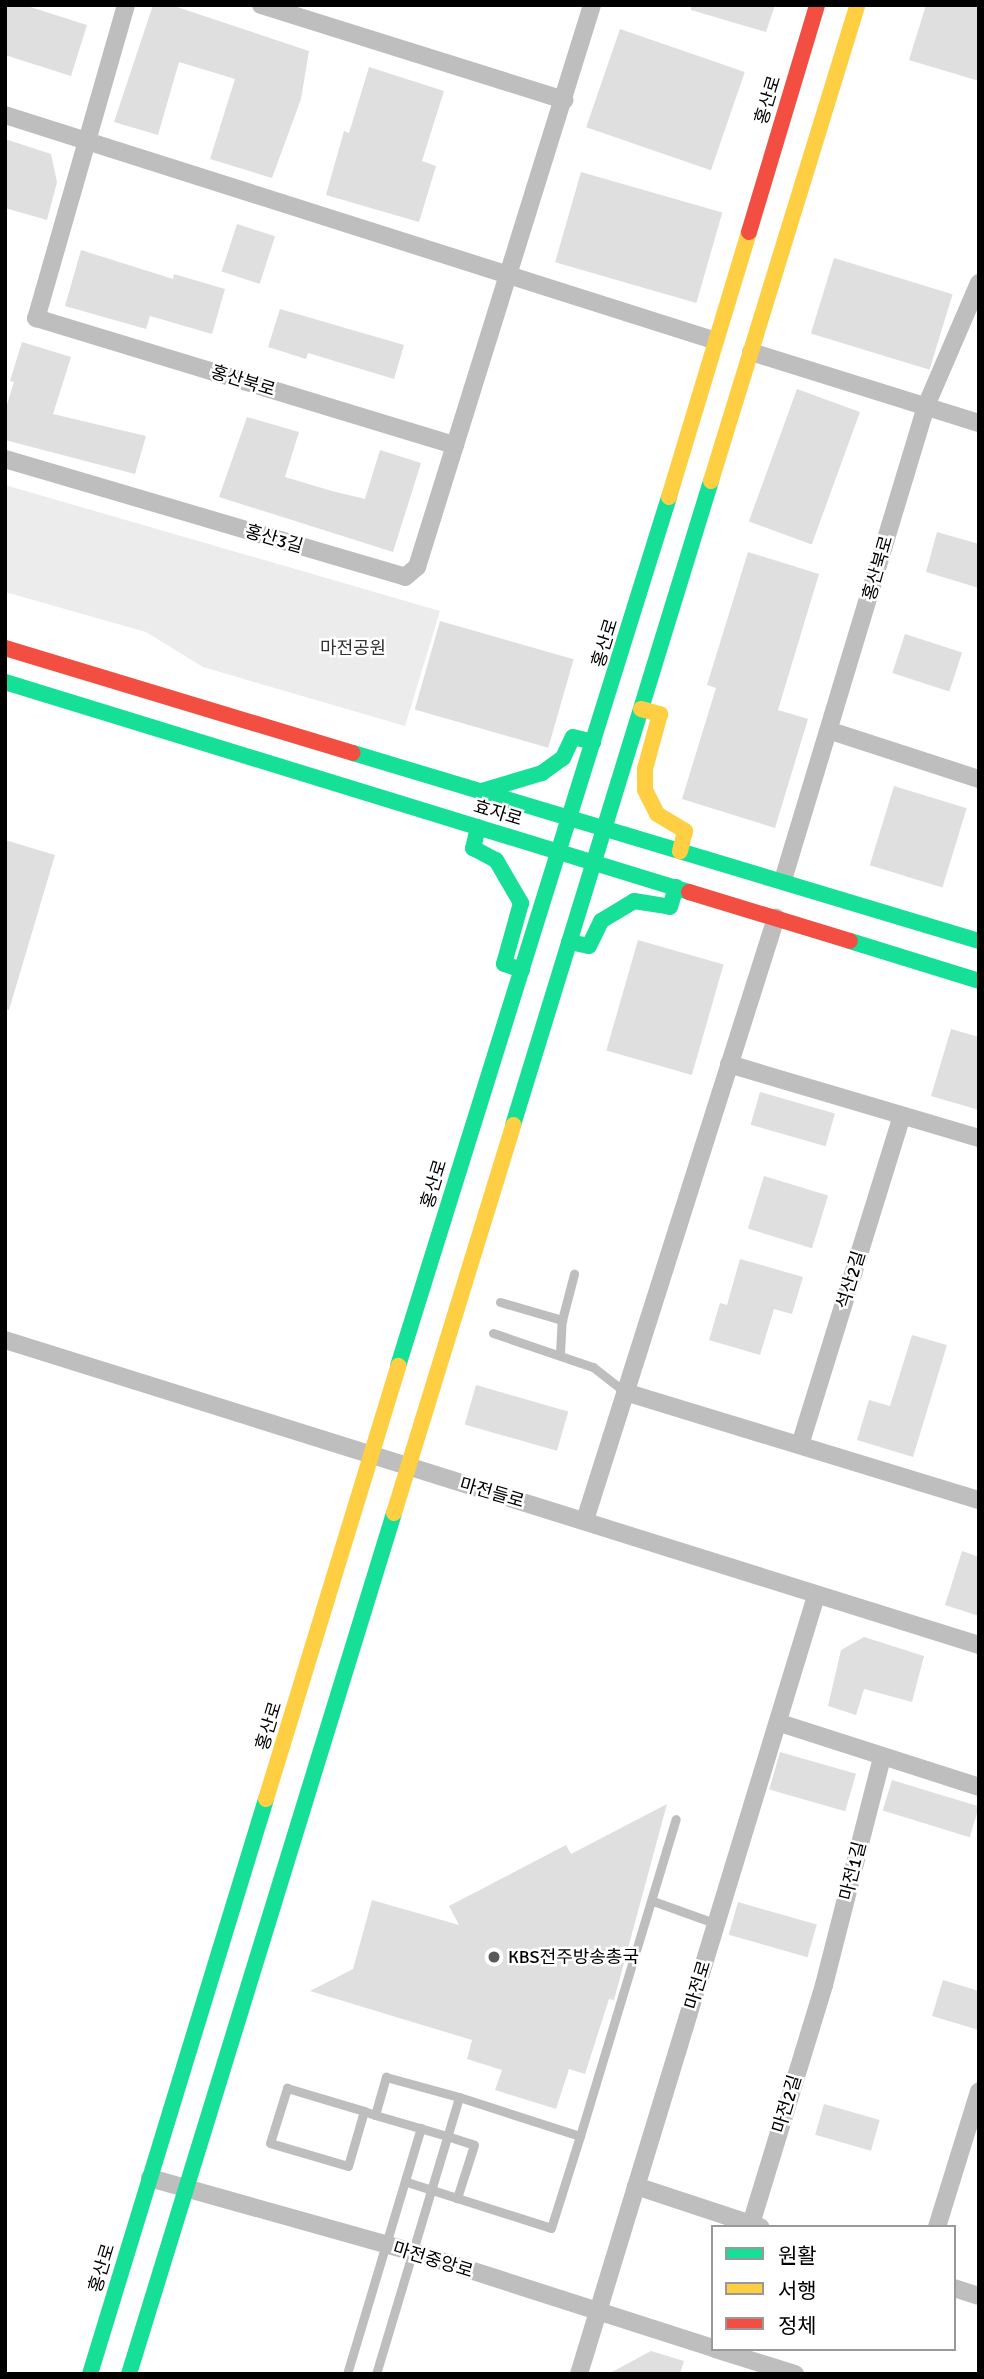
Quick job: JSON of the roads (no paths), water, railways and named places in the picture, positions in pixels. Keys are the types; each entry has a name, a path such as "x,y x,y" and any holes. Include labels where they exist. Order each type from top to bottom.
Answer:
{"street":[{"name":"홍산북로","path":"126,5 36,318 455,445"},
{"path":"261,5 565,100"},
{"name":"홍산로","path":"90,2374 817,5"},
{"path":"129,2374 857,5"},
{"path":"455,445 590,13"},
{"path":"5,115 713,340"},
{"name":"홍산북로","path":"783,880 831,731 926,406 979,283"},
{"path":"751,352 979,423"},
{"name":"홍산3길","path":"5,460 405,578 417,567 455,445"},
{"name":"효자로","path":"5,648 979,941"},
{"name":"효자로","path":"5,682 979,981"},
{"path":"641,709 660,714 645,769 645,790 657,814 685,831 680,850"},
{"path":"831,731 979,779"},
{"path":"480,791 542,773 563,758 573,737 593,742"},
{"path":"478,827 473,848 496,860 521,903 504,964 522,970"},
{"path":"569,942 589,946 601,921 634,901 670,907 677,887"},
{"path":"585,1520 776,918"},
{"path":"729,1064 979,1138"},
{"name":"석산2길","path":"800,1445 902,1116"},
{"name":"마전들로","path":"5,1340 371,1458 585,1520 816,1597 979,1646"},
{"path":"625,1392 979,1500"},
{"name":"마전로","path":"579,2374 780,1723 816,1597"},
{"path":"780,1723 979,1787"},
{"name":"마전1길","path":"824,1985 882,1757"},
{"name":"마전2길","path":"636,2186 755,2225 824,1985"},
{"path":"938,2225 979,2091"},
{"name":"마전중앙로","path":"150,2178 414,2252 711,2348"},
{"path":"956,2289 979,2296"},
{"name":"마전중앙로","path":"720,2351 794,2374"}],"lane":[{"path":"560,1353 562,1320 574,1274"},
{"path":"500,1302 562,1320"},
{"path":"493,1333 560,1353 593,1367 625,1392"},
{"path":"407,2182 551,2228 676,1819"},
{"path":"653,1901 717,1924"},
{"path":"375,2115 386,2077 459,2097 580,2136"},
{"path":"365,2111 348,2166 270,2143 288,2088 365,2111 375,2115 421,2128 474,2145 457,2198"},
{"path":"376,2374 459,2097"},
{"path":"347,2374 407,2182 421,2128"}],"place":[{"name":"KBS전주방송총국","path":"494,1957"}],"park label":[{"name":"마전공원","path":"353,648"}]}
